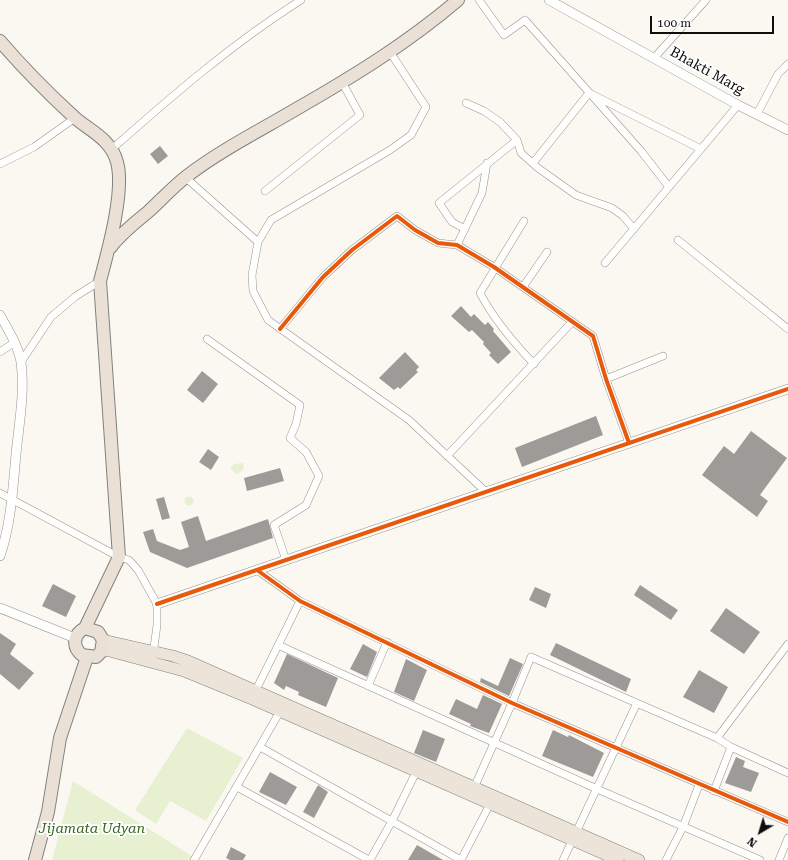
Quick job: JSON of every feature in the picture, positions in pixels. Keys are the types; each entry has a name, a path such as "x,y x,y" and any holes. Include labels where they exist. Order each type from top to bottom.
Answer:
{"highway":[{"path":"109,249 121,234 140,219 185,177 210,159 342,82 390,52 424,29 454,1"},
{"path":"0,41 19,63 75,118 100,136 112,148 117,160 120,174 109,249 100,281 118,557 85,628 81,630 75,638 78,652 87,657 96,657 103,645 98,632 85,628"},
{"path":"35,860 48,812 60,738 87,657"}],"main road":[{"path":"103,645 153,657 184,671 254,694 576,836 618,860"},
{"path":"472,791 490,804 640,860"}],"street":[{"path":"112,148 228,52 301,0"},
{"path":"479,0 504,35 525,20 641,151 669,187"},
{"name":"Bhakti Marg","path":"549,0 738,105 788,130"},
{"path":"655,58 706,0"},
{"path":"390,52 426,107 411,135 390,150 272,220 258,242 252,275 253,291 268,320 409,420 486,492"},
{"path":"757,114 778,74 788,64"},
{"path":"265,191 360,115 342,82"},
{"path":"589,93 701,149"},
{"path":"533,162 589,93"},
{"path":"466,102 484,111 500,122 516,140 521,153 576,195 612,208 623,216 634,229"},
{"path":"605,263 738,105"},
{"path":"0,164 34,147 75,118"},
{"path":"465,229 452,222 439,203 516,140"},
{"path":"457,245 482,193 487,163"},
{"path":"185,177 258,242"},
{"path":"280,329 323,277 352,250 397,216 415,230 438,243 457,245 494,267 593,336 606,379 629,443"},
{"path":"524,220 494,267 480,293 489,310 511,340 534,364"},
{"path":"678,240 788,329"},
{"path":"523,287 547,252"},
{"path":"20,362 51,317 76,296 100,281"},
{"path":"0,315 15,342 20,362 21,404 11,500 7,527 0,556"},
{"path":"447,456 572,322"},
{"path":"207,339 300,405 296,424 290,438 306,452 319,476 306,505 274,525 286,560"},
{"path":"0,352 15,342"},
{"path":"606,379 663,356"},
{"path":"157,604 788,389"},
{"path":"0,493 118,557 129,560 138,570 157,604 157,625 153,657"},
{"path":"257,570 300,601 512,704 788,822"},
{"path":"254,694 300,601"},
{"path":"0,608 75,638"},
{"path":"368,686 387,642"},
{"path":"717,738 788,644"},
{"path":"278,645 597,790 760,860"},
{"path":"472,791 512,704 531,657 717,738 731,747 788,773"},
{"path":"563,860 576,836 637,702"},
{"path":"194,860 283,707"},
{"path":"260,747 461,860 490,804"},
{"path":"714,791 731,747"},
{"path":"237,786 370,860 419,768"},
{"path":"666,860 683,828 699,785"},
{"path":"779,860 788,838"}],"green space":[{"path":"243,463 244,469 237,474 230,469 234,464"},
{"path":"189,496 194,501 189,506 184,501"},
{"path":"187,728 243,758 206,821 170,801 156,824 135,810"},
{"name":"Jijamata Udyan","path":"73,781 195,858 194,860 52,860"}],"building":[{"path":"160,146 168,156 158,164 150,154"},
{"path":"461,306 471,317 474,314 485,325 488,322 494,329 493,331 511,352 498,364 489,355 491,353 483,344 484,342 472,330 469,332 451,316"},
{"path":"405,352 419,367 416,370 418,372 400,389 398,387 394,390 379,378"},
{"path":"202,371 218,384 203,403 187,390"},
{"path":"596,416 603,435 522,467 515,448"},
{"path":"751,431 787,458 760,495 768,501 757,517 702,475 724,446 734,454"},
{"path":"208,449 219,457 211,470 199,462"},
{"path":"280,468 284,481 247,491 244,478"},
{"path":"164,497 170,518 162,520 156,499"},
{"path":"198,516 206,541 268,519 273,538 187,568 150,552 143,532 153,529 157,541 180,550 189,547 181,522"},
{"path":"53,584 76,596 66,617 42,606"},
{"path":"640,585 678,610 671,620 634,595"},
{"path":"535,587 551,594 546,608 529,600"},
{"path":"726,608 760,632 744,654 710,631"},
{"path":"0,633 16,644 10,654 34,673 19,690 0,674"},
{"path":"556,643 631,679 626,692 550,655"},
{"path":"363,644 377,652 367,677 350,669"},
{"path":"287,654 338,678 326,707 298,695 299,692 286,686 284,690 274,683"},
{"path":"510,658 523,664 509,696 480,682 481,678 498,686"},
{"path":"406,659 427,670 414,701 394,692"},
{"path":"699,670 728,687 714,713 683,697"},
{"path":"483,695 502,704 489,733 470,726 471,724 449,714 456,699 477,709"},
{"path":"423,730 445,739 436,762 414,753"},
{"path":"553,730 568,737 569,735 604,753 593,777 542,756"},
{"path":"736,757 745,761 743,767 759,773 751,792 725,783"},
{"path":"270,772 297,787 286,805 259,792"},
{"path":"318,785 328,792 314,818 303,812"},
{"path":"417,845 443,860 408,860"},
{"path":"231,847 246,855 243,860 230,860 226,858"}],"cycle path":[{"path":"280,329 323,277 352,250 397,216 415,230 438,243 457,245 494,267 593,336 606,379 629,443"},
{"path":"157,604 788,389"},
{"path":"257,570 300,601 512,703 788,822"}]}
